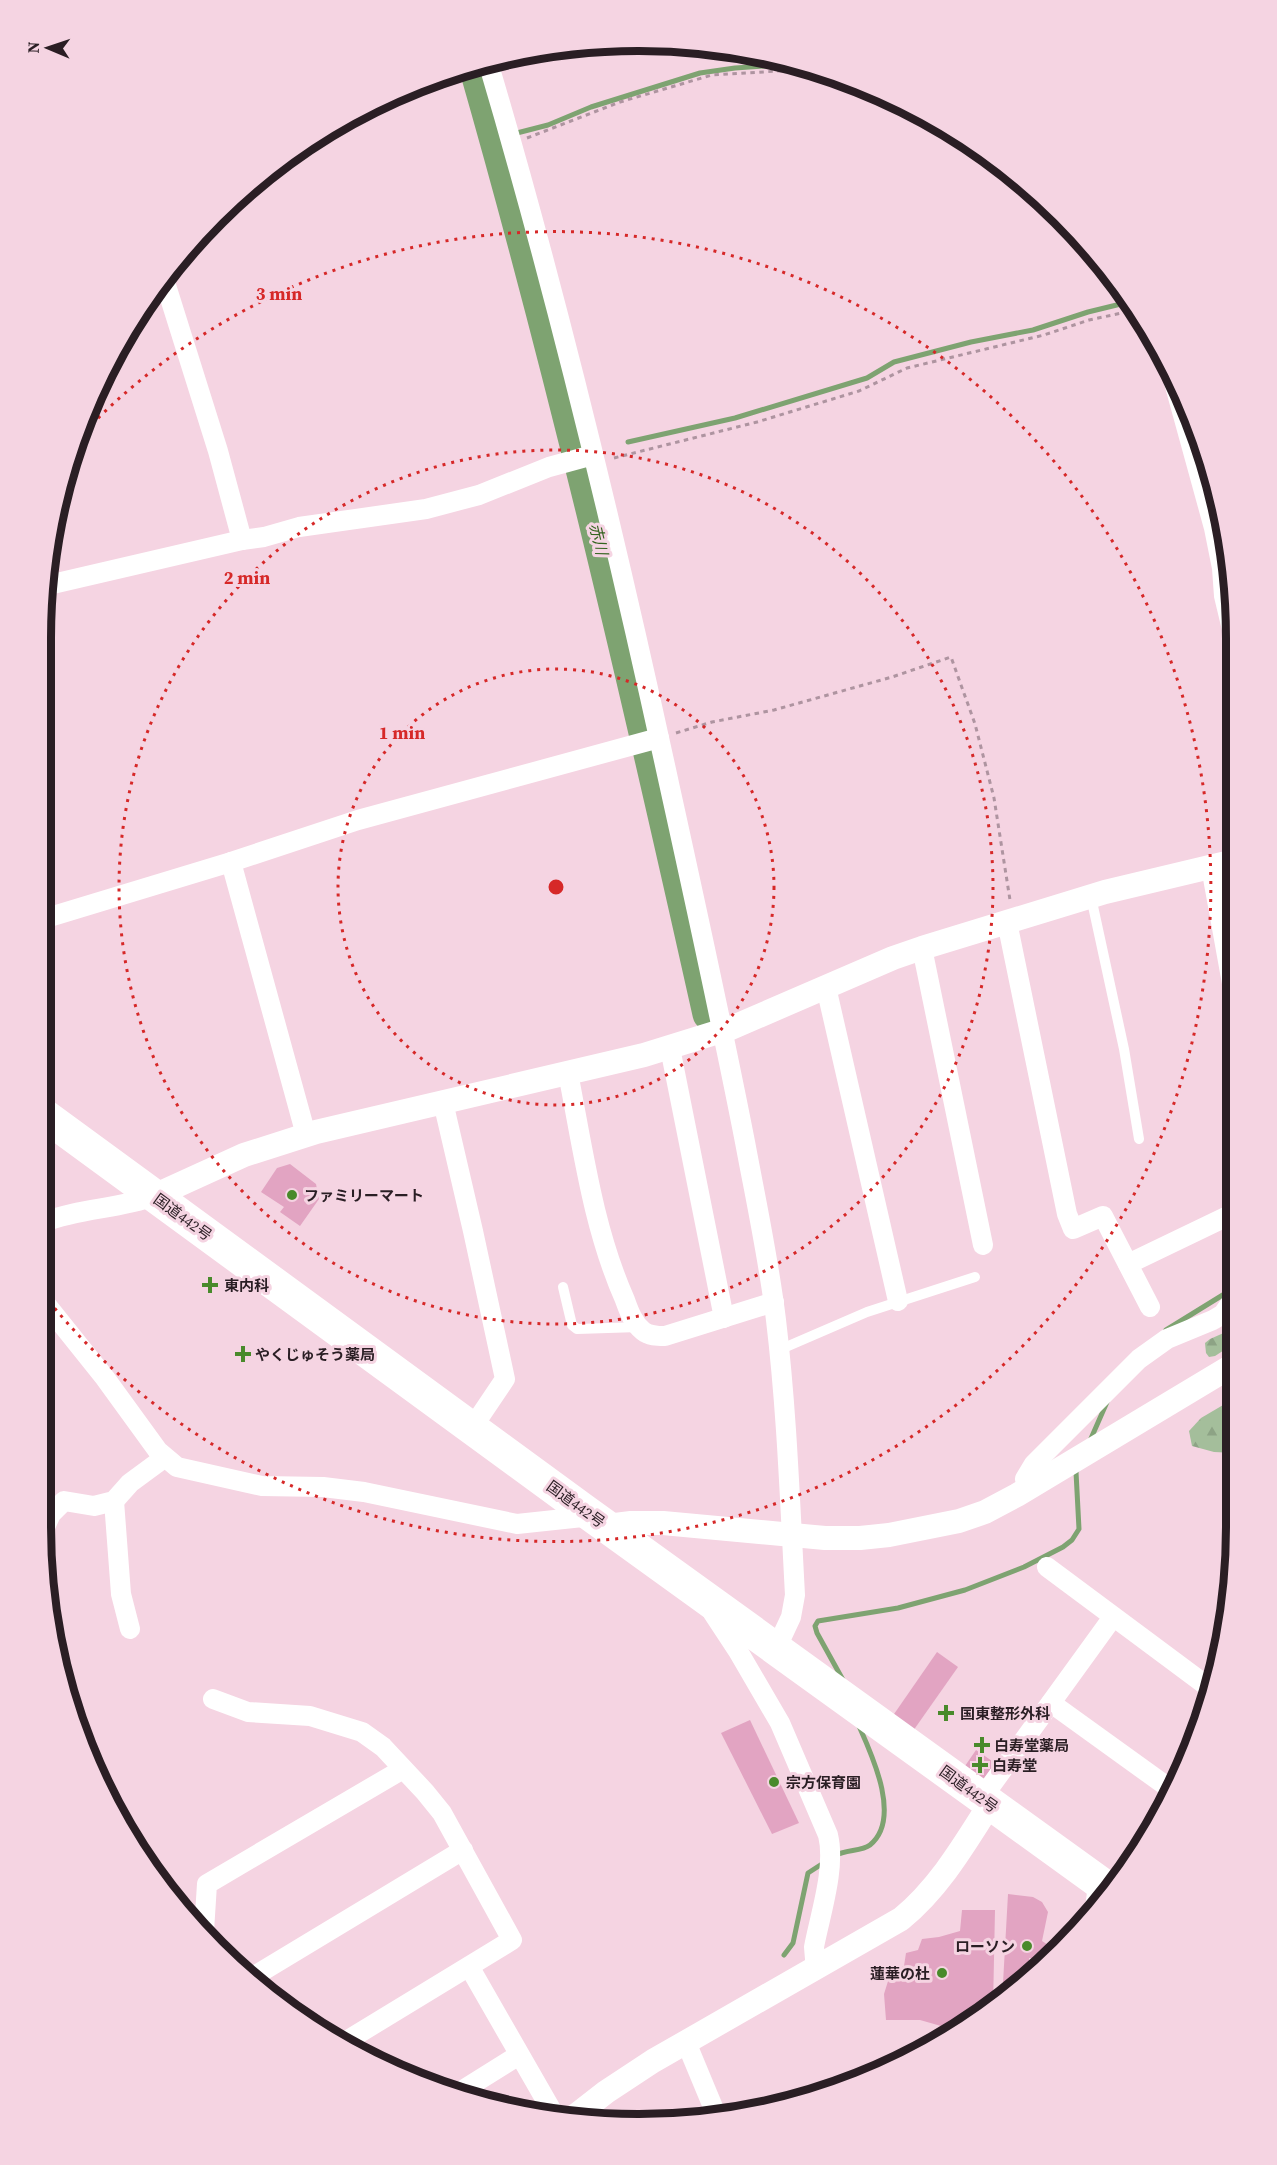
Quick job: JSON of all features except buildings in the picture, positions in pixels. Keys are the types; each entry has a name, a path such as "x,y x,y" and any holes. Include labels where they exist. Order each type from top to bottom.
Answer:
{"highway":[{"name":"国道442号","path":"51,1120 599,1521 1102,1884"}],"street":[{"path":"490,70 512,144 594,459 659,738 723,1031 774,1302 788,1460 795,1595 794,1606 776,1649"},
{"path":"167,288 218,451 242,540"},
{"path":"1189,434 1221,564"},
{"path":"54,584 242,540 264,537 299,527 426,509 478,495 549,467 594,459"},
{"path":"1223,579 1225,600"},
{"path":"51,917 231,862 358,820 659,738"},
{"path":"231,862 306,1135"},
{"path":"51,1219 66,1214 123,1205 154,1196 244,1155 306,1135 669,1048 723,1031 921,948 1091,896 1226,863"},
{"path":"1211,867 1226,950"},
{"path":"1011,921 1067,1214 1073,1229 1103,1216 1150,1307"},
{"path":"921,948 983,1245"},
{"path":"826,987 898,1301"},
{"path":"669,1048 724,1318"},
{"path":"568,1073 605,1250 639,1327 646,1333 665,1336 774,1302"},
{"path":"443,1102 505,1379 472,1428"},
{"path":"1128,1264 1226,1217"},
{"path":"51,1310 105,1378 164,1458 177,1467 250,1484 278,1487 323,1487 364,1492 509,1522 525,1523 599,1521 663,1523 825,1538 860,1538 943,1525 985,1512 1030,1488 1226,1369"},
{"path":"1030,1488 1025,1479 1034,1464 1139,1359 1167,1339 1213,1320 1226,1310"},
{"path":"51,1514 64,1501 94,1506 114,1501 130,1482 164,1458"},
{"path":"114,1501 121,1594 130,1629"},
{"path":"1047,1567 1204,1684"},
{"path":"701,1594 780,1723 828,1835 830,1867 814,1947 818,1966"},
{"path":"582,2111 633,2073 888,1927 914,1908 949,1867 986,1801 1051,1703 1113,1617"},
{"path":"213,1699 248,1712 310,1716 362,1732 383,1747 435,1804 512,1940 470,1968 351,2038"},
{"path":"1051,1703 1165,1785"},
{"path":"205,1922 207,1884 403,1769"},
{"path":"258,1974 463,1850"},
{"path":"470,1968 550,2107"},
{"path":"686,2042 714,2109"},
{"path":"466,2088 519,2055"}],"lane":[{"path":"1091,896 1124,1049 1139,1139"},
{"path":"779,1350 898,1301 975,1277"},
{"path":"563,1287 572,1326 577,1329 639,1327"}],"path":[{"path":"512,144 620,102 712,75 789,70"},
{"path":"594,459 756,422 859,391 907,368 1044,335 1089,320 1127,312"},
{"path":"659,738 712,723 774,710 892,677 951,657 975,724 994,798 1011,906 1011,921"}],"green space":[{"path":"1226,1332 1226,1349 1209,1357 1205,1343"},
{"path":"1226,1403 1226,1453 1192,1446 1189,1431 1201,1418"}],"waterway":[{"path":"513,134 548,125 591,107 700,73 769,66"},
{"name":"赤川","path":"477,74 570,420 709,1014"},
{"path":"628,442 735,418 867,378 894,362 971,342 1033,330 1121,304"},
{"path":"1166,1330 1226,1293"},
{"path":"1089,1443 1107,1402"},
{"path":"843,1680 817,1633 815,1626 818,1621 898,1608 965,1590 1024,1567 1063,1547 1072,1540 1079,1529 1076,1472 1078,1468"},
{"path":"835,1856 870,1845 879,1834 884,1820 884,1804 877,1770 859,1726"},
{"path":"784,1955 793,1943 808,1873 825,1862"}],"place":[{"name":"ファミリーマート","path":"292,1195"},
{"name":"東内科","path":"210,1285"},
{"name":"やくじゅそう薬局","path":"243,1354"},
{"name":"国東整形外科","path":"946,1713"},
{"name":"白寿堂薬局","path":"982,1745"},
{"name":"白寿堂","path":"980,1765"},
{"name":"宗方保育園","path":"774,1782"},
{"name":"ローソン","path":"1027,1946"},
{"name":"蓮華の杜","path":"942,1973"}]}
